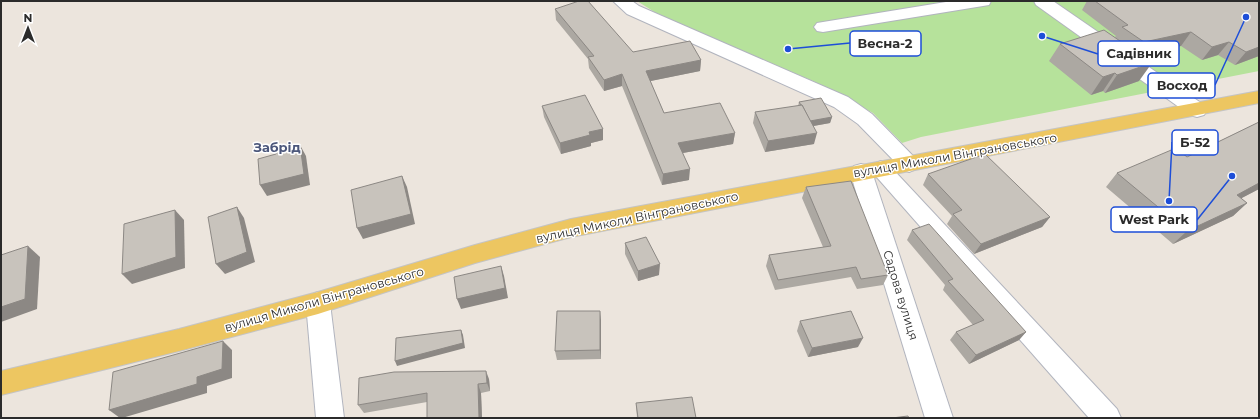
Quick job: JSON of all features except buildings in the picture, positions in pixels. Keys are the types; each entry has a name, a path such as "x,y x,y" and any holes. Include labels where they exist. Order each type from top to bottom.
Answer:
{"main road":[{"name":"вулиця Миколи Вінграновського","path":"1,383 179,340 318,303 475,254 571,228 1259,97"}],"street":[{"path":"621,1 634,10 841,102 865,119 909,164"},
{"path":"823,27 983,1"},
{"path":"1042,1 1197,110"},
{"path":"871,170 1107,418"},
{"name":"Садова вулиця","path":"871,170 939,418"},
{"path":"318,303 330,418"}],"green space":[{"path":"637,1 1259,1 1259,71 921,137 902,143 873,113 813,81 664,18"}],"place":[{"name":"Восход","path":"1246,17"},
{"name":"Садівник","path":"1042,36"},
{"name":"Весна-2","path":"788,49"},
{"name":"West Park","path":"1232,176"},
{"name":"Б-52","path":"1169,201"}],"district":[{"name":"Забрід","path":"277,147"}]}
